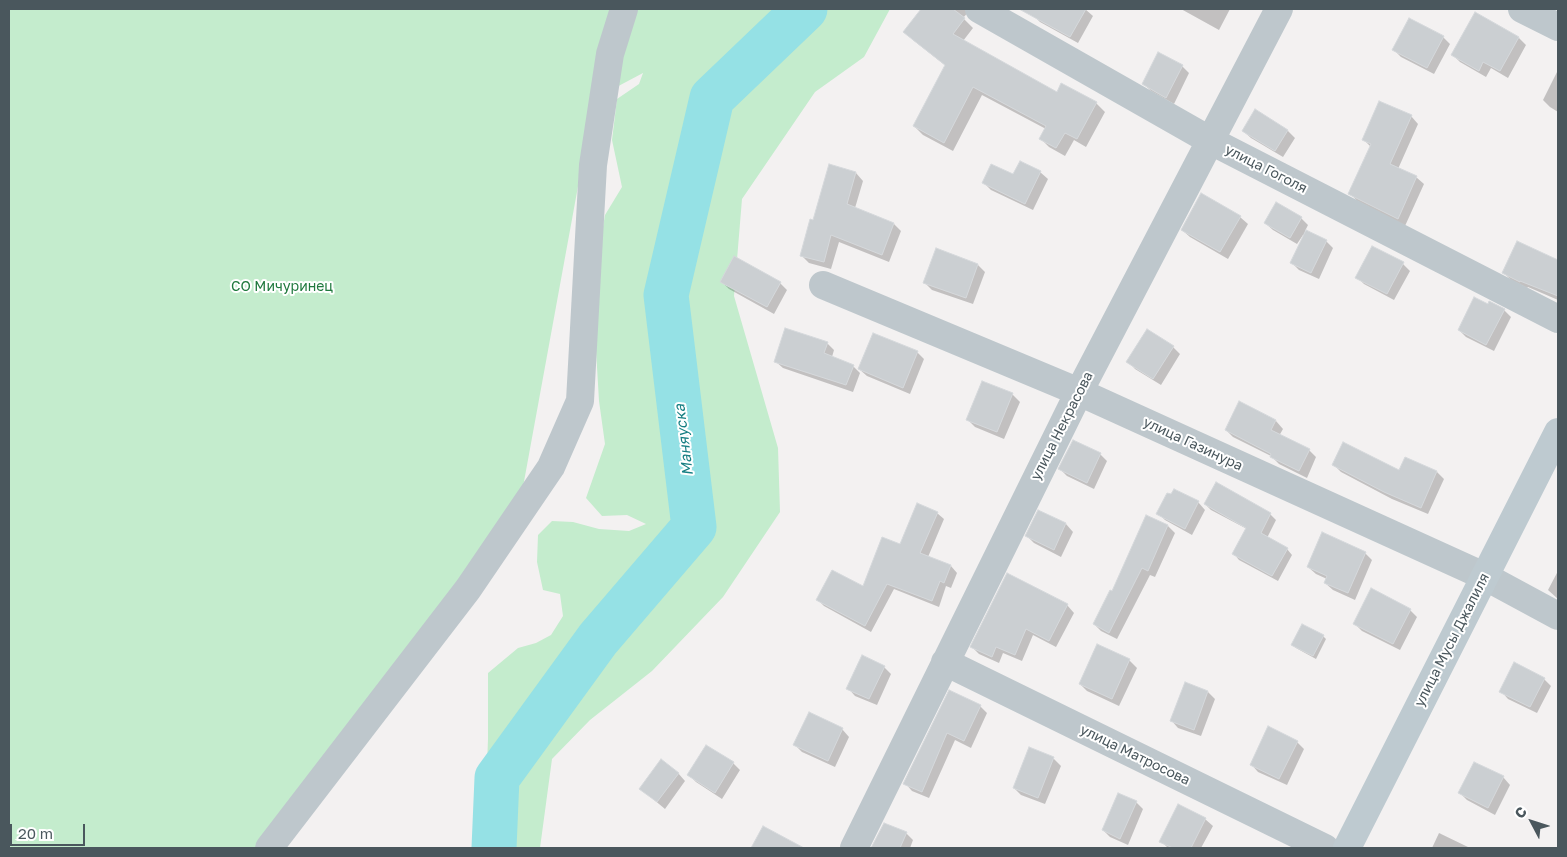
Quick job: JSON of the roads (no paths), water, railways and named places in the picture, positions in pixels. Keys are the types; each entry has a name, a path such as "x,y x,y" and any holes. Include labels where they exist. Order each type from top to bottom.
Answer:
{"main road":[{"name":"улица Мусы Джалиля","path":"1347,848 1558,432"}],"street":[{"path":"269,848 468,589 551,467 580,401 592,165 610,54 624,9"},
{"name":"улица Гоголя","path":"979,9 1211,141 1558,319"},
{"name":"улица Некрасова","path":"854,848 1079,392 1279,9"},
{"path":"1522,9 1558,27"},
{"name":"улица Газинура","path":"822,285 1079,392 1484,576 1558,616"},
{"name":"улица Матросова","path":"945,662 1325,848"}],"waterway":[{"name":"Маняуска","path":"494,848 497,778 598,639 694,527 666,295 712,98 805,9"}],"park label":[{"name":"СО Мичуринец","path":"282,287"}]}
